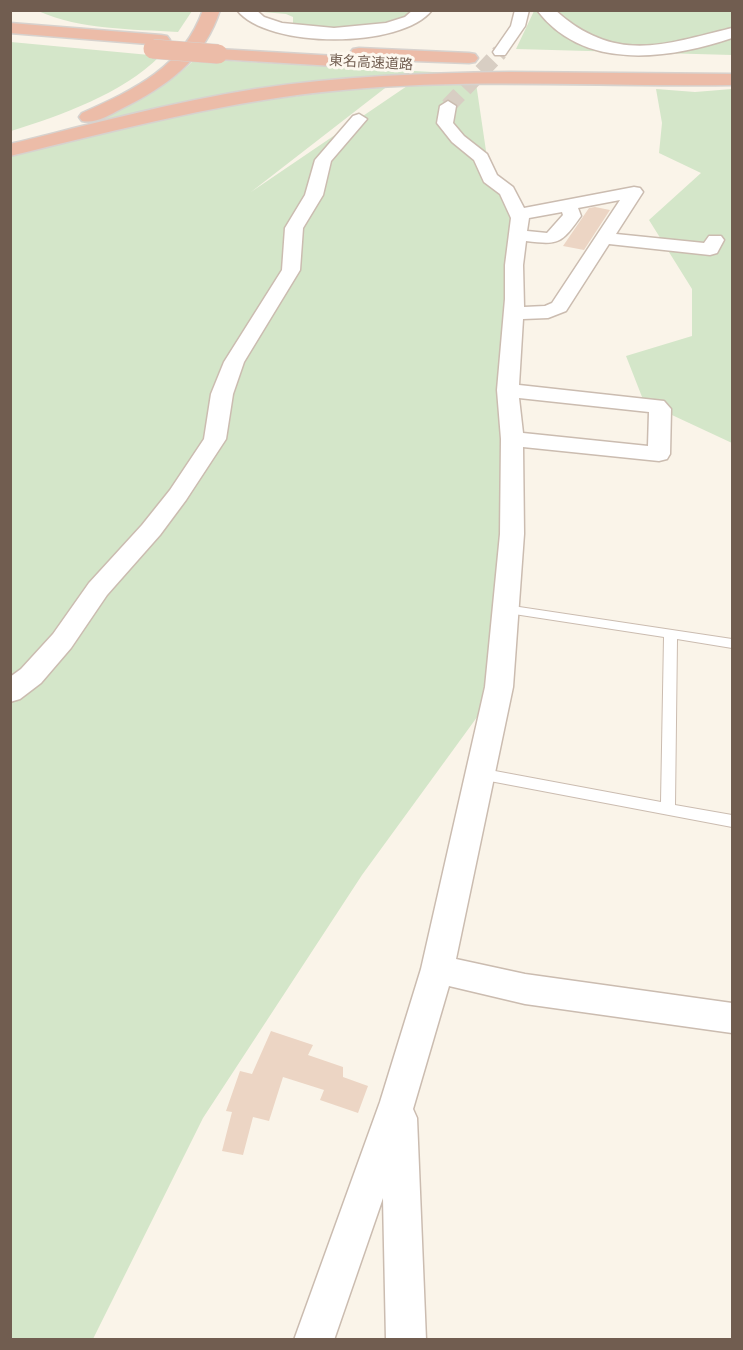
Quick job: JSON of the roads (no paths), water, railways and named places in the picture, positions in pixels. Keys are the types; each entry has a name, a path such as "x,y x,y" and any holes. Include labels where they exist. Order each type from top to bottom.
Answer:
{"highway":[{"path":"10,137 65,118 124,92 152,75 172,56 189,33 201,10"},
{"path":"10,148 114,106 161,80 188,56 210,21 212,10"},
{"path":"26,11 43,19 71,26 159,42"},
{"name":"東名高速道路","path":"10,28 517,70 732,77"},
{"name":"東名高速道路","path":"10,37 159,42"},
{"name":"東名高速道路","path":"224,47 448,58 732,66"},
{"path":"10,148 210,103 333,85 464,79 732,77"}],"street":[{"path":"245,10 257,21 268,25 291,30 339,34 364,33 401,26 419,18 424,10"},
{"path":"500,52 518,26 522,10"},
{"path":"545,10 558,25 575,37 615,50 671,49 702,44 732,33"},
{"path":"314,1340 398,1102 438,969 499,687 512,534 512,439 508,390 518,225 507,191 490,178 481,158 451,132 445,123 448,106"},
{"path":"10,692 31,676 62,640 98,589 151,530 178,495 215,439 222,394 234,362 291,270 294,228 314,195 323,160 359,119"},
{"path":"513,313 548,312 559,307 634,192 565,205 518,225"},
{"path":"518,225 552,239 572,216 571,211 565,205"},
{"path":"604,238 710,249 715,240"},
{"path":"508,390 656,406 660,410 659,454 512,439"},
{"path":"438,969 525,989 732,1018"},
{"path":"398,1102 406,1340"}],"lane":[{"path":"506,609 732,643"},
{"path":"668,809 671,634"},
{"path":"479,774 732,821"}],"tunnel":[{"path":"448,106 500,52"}]}
